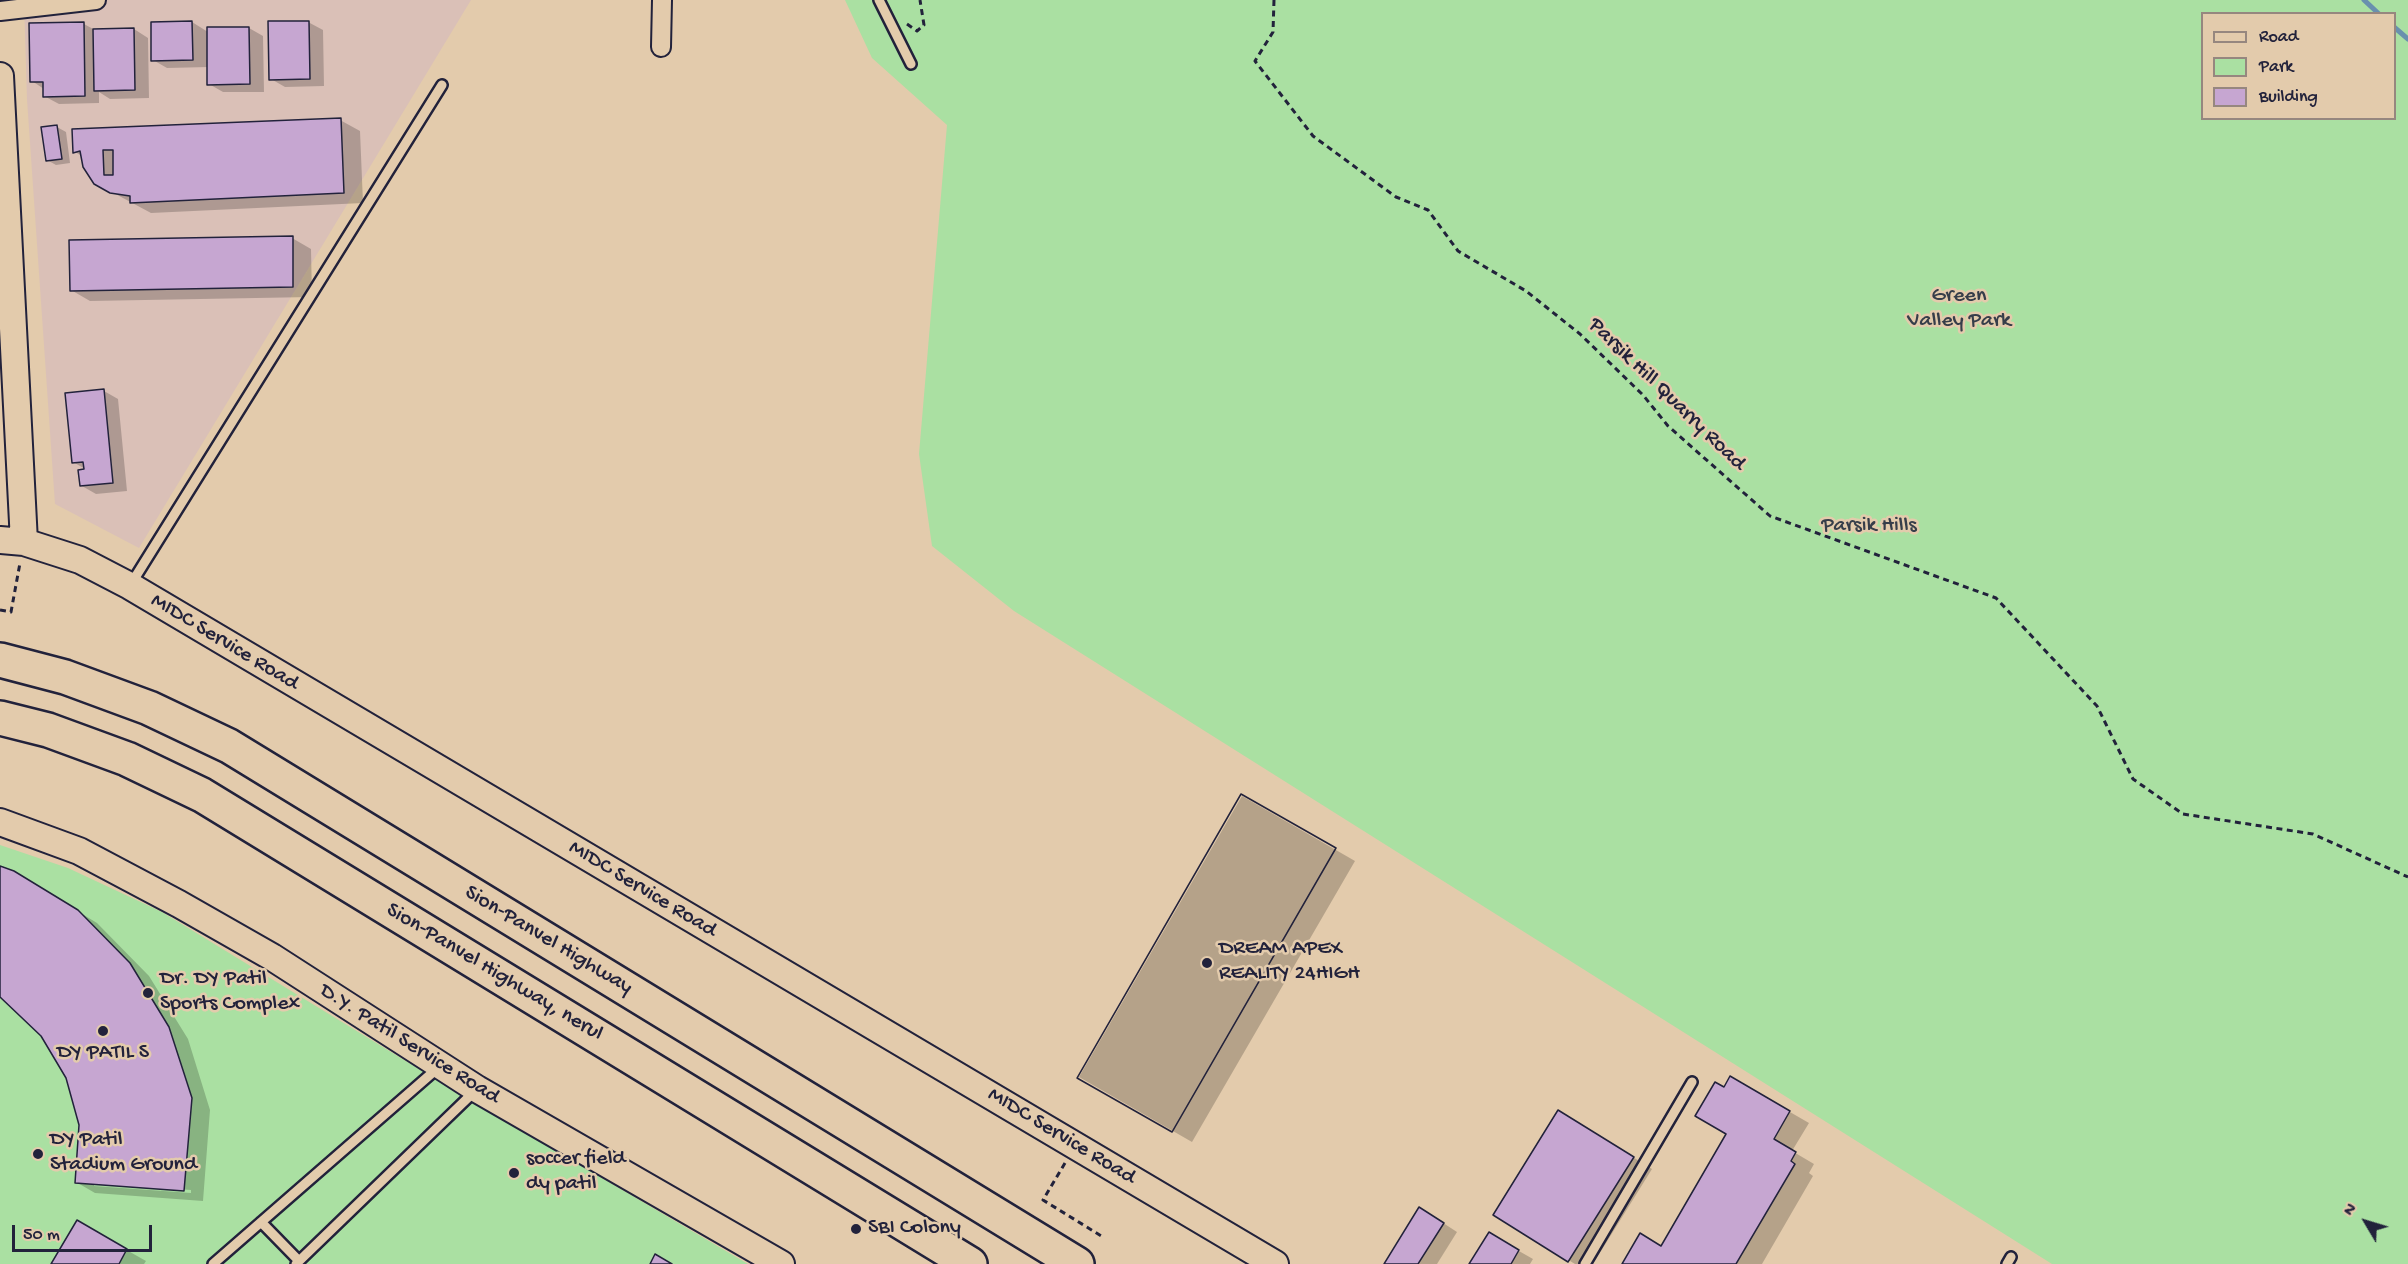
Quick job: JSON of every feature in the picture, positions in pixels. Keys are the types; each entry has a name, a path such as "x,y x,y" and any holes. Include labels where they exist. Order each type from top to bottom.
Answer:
{"highway":[{"name":"Sion-Panvel Highway","path":"0,660 65,677 149,708 229,746 1077,1264"},
{"name":"Sion-Panvel Highway, nerul","path":"0,718 48,730 127,759 202,795 970,1264"}],"street":[{"path":"0,11 96,0"},
{"path":"661,47 662,0"},
{"path":"0,76 12,541"},
{"name":"MIDC Service Road","path":"12,541 80,560 130,586 1275,1264"},
{"name":"D.Y. Patil Service Road","path":"0,822 79,851 179,904 272,957 477,1089 781,1264"}],"lane":[{"path":"879,0 911,64"},
{"path":"130,586 442,85"},
{"path":"213,1264 441,1066"},
{"path":"1585,1264 1692,1082"},
{"path":"261,1222 298,1262 477,1089"}],"path":[{"path":"920,0 924,25"},
{"name":"Parsik Hill Quarry Road","path":"1274,0 1273,32 1255,61 1313,136 1396,197 1428,210 1458,252 1526,291 1580,334 1643,395 1668,426 1770,516 1996,598 2097,706 2133,778 2183,814 2313,834 2408,877"},
{"path":"0,610 11,612 12,541"},
{"path":"1075,1146 1042,1200 1103,1237"}],"shaded area":[{"path":"24,0 471,0 139,548 55,504 27,99"}],"green space":[{"name":"Parsik Hills","path":"845,0 2408,0 2408,1264 2052,1264 1014,611 932,546 919,454 947,125 872,58"},
{"name":"Dr. DY Patil Sports Complex","path":"0,845 68,868 162,912 468,1099 748,1264 0,1264"}],"building":[{"path":"192,21 193,60 151,61 151,22"},
{"path":"268,21 309,21 310,79 269,80"},
{"path":"84,22 85,96 43,97 43,82 30,82 29,23"},
{"path":"207,27 249,27 250,84 207,85"},
{"path":"134,28 135,90 94,91 93,29"},
{"path":"341,118 344,193 130,203 130,196 110,193 94,184 83,167 80,151 73,153 72,129","holes":["103,150 113,150 113,175 104,175"]},
{"path":"57,125 62,159 46,161 41,127"},
{"path":"293,236 293,287 70,291 69,240"},
{"path":"104,389 113,483 80,486 78,470 84,469 83,462 72,463 65,393"},
{"name":"DREAM APEX REALITY 24HIGH","path":"1241,794 1336,848 1172,1132 1077,1078"},
{"name":"DREAM APEX REALITY 24HIGH","path":"1241,794 1336,848 1172,1132 1077,1078"},
{"name":"DY PATIL S","path":"0,866 14,871 78,910 130,963 169,1027 192,1098 184,1191 75,1183 79,1125 66,1078 41,1036 0,997"},
{"path":"1730,1076 1790,1111 1774,1139 1796,1152 1791,1161 1795,1164 1736,1264 1622,1264 1640,1233 1661,1246 1726,1134 1695,1116 1715,1082 1724,1087"},
{"path":"1558,1110 1634,1157 1568,1262 1493,1215"},
{"path":"1419,1207 1444,1223 1418,1264 1384,1264"},
{"path":"77,1220 127,1249 119,1264 51,1264"},
{"path":"1489,1232 1519,1250 1511,1264 1469,1264"},
{"path":"655,1254 672,1264 650,1264"}],"waterway":[{"path":"2364,0 2377,12"},
{"path":"2396,29 2408,39"}],"place":[{"name":"DREAM APEX REALITY 24HIGH","path":"1207,963"},
{"name":"Dr. DY Patil Sports Complex","path":"148,993"},
{"name":"DY PATIL S","path":"103,1031"},
{"name":"DY Patil Stadium Ground","path":"38,1154"},
{"name":"soccer field dy patil","path":"514,1173"},
{"name":"SBI Colony","path":"856,1229"}],"park label":[{"name":"Green Valley Park","path":"1959,310"}]}
